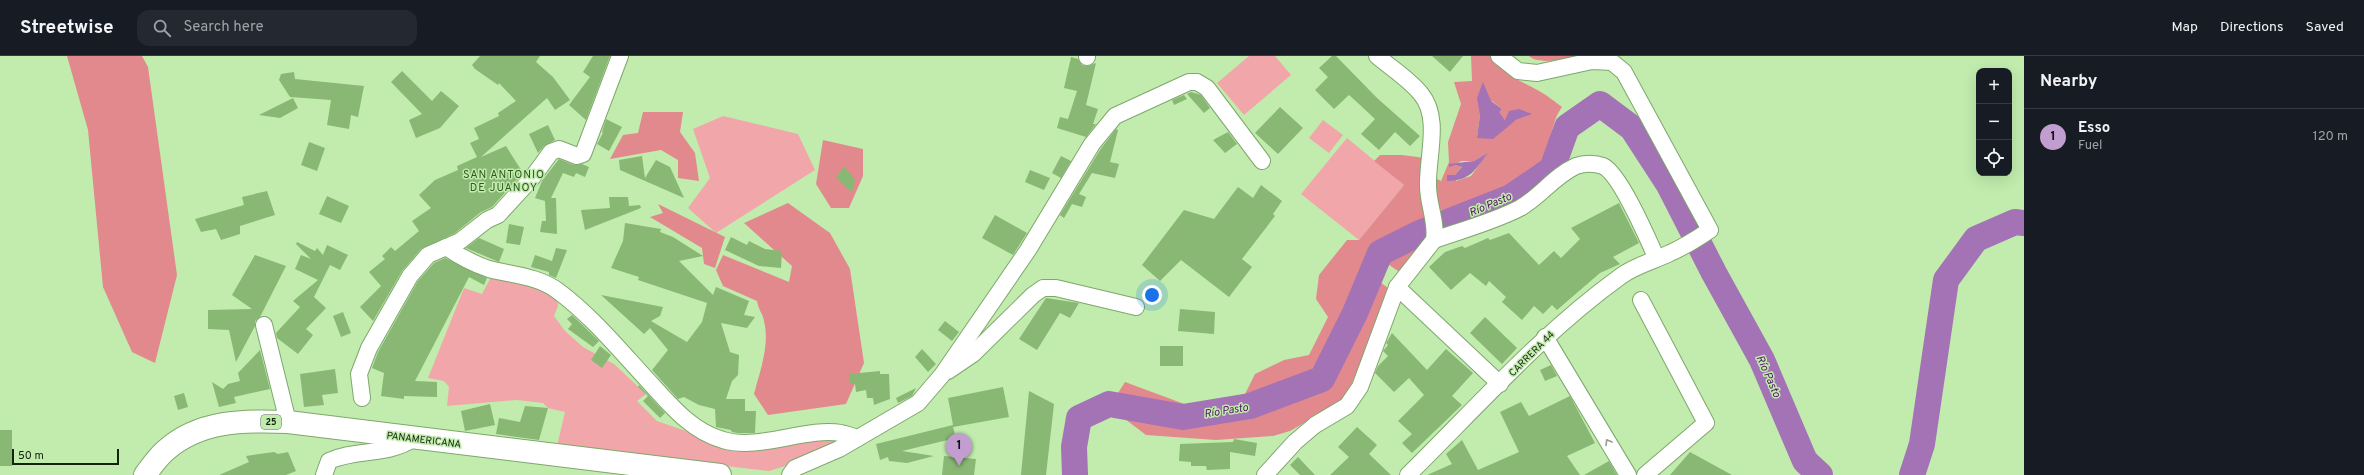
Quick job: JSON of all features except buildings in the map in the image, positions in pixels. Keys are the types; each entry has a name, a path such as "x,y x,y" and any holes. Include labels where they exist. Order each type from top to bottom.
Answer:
{"main road":[{"name":"PANAMERICANA","path":"144,475 165,451 190,435 216,425 256,421 288,422 715,475"}],"street":[{"path":"362,398 359,374 369,348 410,276 428,255 460,241 487,220 498,215 532,178 551,152 559,149 577,156 583,154 620,56"},
{"path":"1377,56 1421,94 1429,108 1432,124 1428,196 1435,236"},
{"name":"CARRERA 44","path":"1408,475 1545,337 1623,275 1710,230 1624,72 1612,62 1592,61 1537,73 1518,71 1499,56"},
{"path":"790,475 795,468 839,449 918,403 942,375 1028,250 1092,144 1115,116 1189,82 1197,82 1207,88 1262,160"},
{"path":"1265,475 1294,442 1310,429 1347,406 1360,387 1397,287 1435,236 1520,207 1551,182 1576,166 1593,164 1604,166 1612,174 1663,255"},
{"path":"446,247 461,257 488,268 523,276 548,284 558,291 602,332 685,419 704,432 724,440 752,442 840,433 858,438"},
{"path":"1397,287 1500,384"},
{"path":"942,375 973,354 1033,295 1043,288 1056,288 1136,307"},
{"path":"1641,300 1706,423 1645,475"},
{"path":"264,325 288,422"},
{"path":"1545,337 1628,475"},
{"path":"324,475 329,461 338,457 388,450 403,446 415,438"}],"shaded area":[{"path":"67,56 142,56 148,67 177,275 155,363 132,352 103,287 88,130"},
{"path":"1249,56 1275,56 1291,75 1244,115 1217,83"},
{"path":"1471,56 1493,56 1496,63 1506,73 1542,93 1562,107 1552,130 1547,153 1541,165 1535,172 1516,186 1504,192 1481,202 1460,208 1429,211 1434,237 1414,260 1398,271 1382,260 1372,276 1392,291 1378,329 1343,401 1290,431 1273,436 1216,440 1146,435 1121,416 1118,393 1125,382 1187,405 1211,404 1244,396 1255,374 1284,360 1309,355 1328,317 1316,299 1319,275 1347,240 1359,240 1404,185 1374,161 1380,155 1402,155 1425,158 1426,173 1441,181 1449,162 1448,142 1461,104 1454,82 1472,81","holes":["1492,101 1502,109 1498,112 1506,121 1531,114 1516,120 1498,133 1477,138 1480,115","1487,154 1471,176 1456,181 1455,175 1462,167 1455,165 1461,161 1474,161"]},
{"path":"1529,56 1580,56 1546,61 1534,59"},
{"path":"1483,82 1491,101 1502,109 1499,112 1505,120 1509,111 1519,109 1532,114 1516,120 1493,139 1477,138 1480,115 1477,98"},
{"path":"643,112 683,112 680,132 695,153 699,181 678,178 678,160 661,150 610,159 623,135 638,133"},
{"path":"723,116 798,134 815,170 716,233 688,208 710,178 693,129"},
{"path":"1323,120 1343,135 1329,153 1309,138"},
{"path":"1347,138 1404,185 1359,240 1301,194"},
{"path":"823,140 863,149 863,176 849,208 831,208 816,184"},
{"path":"1488,153 1467,177 1447,181 1447,175 1455,175 1462,167 1455,165 1449,167 1449,164 1474,161"},
{"path":"788,203 830,233 850,269 864,363 846,404 768,415 754,394 765,349 766,330 763,316 758,307 757,301 723,286 716,270 723,255 789,282 792,266 744,223"},
{"path":"658,204 725,237 715,268 704,264 702,248 650,217 663,213"},
{"path":"491,277 528,281 557,296 558,306 554,316 565,331 583,347 614,364 646,394 637,401 657,421 712,440 844,439 824,454 769,471 557,446 565,412 548,408 543,403 517,400 447,406 449,387 444,381 428,378 464,288 482,294"}],"waterway":[{"name":"Río Pasto","path":"1075,475 1074,447 1079,418 1109,404 1183,417 1250,406 1322,379 1355,313 1380,253 1422,232 1511,197 1552,169 1567,127 1600,104 1632,128 1669,185 1714,273 1762,360 1805,461 1820,475"},
{"name":"Río Pasto","path":"1912,475 1922,444 1946,280 1976,239 2015,222 2024,223"}],"place":[{"name":"Esso","path":"959,466"}],"district":[{"name":"SAN ANTONIO DE JUANOY","path":"504,180"}]}
